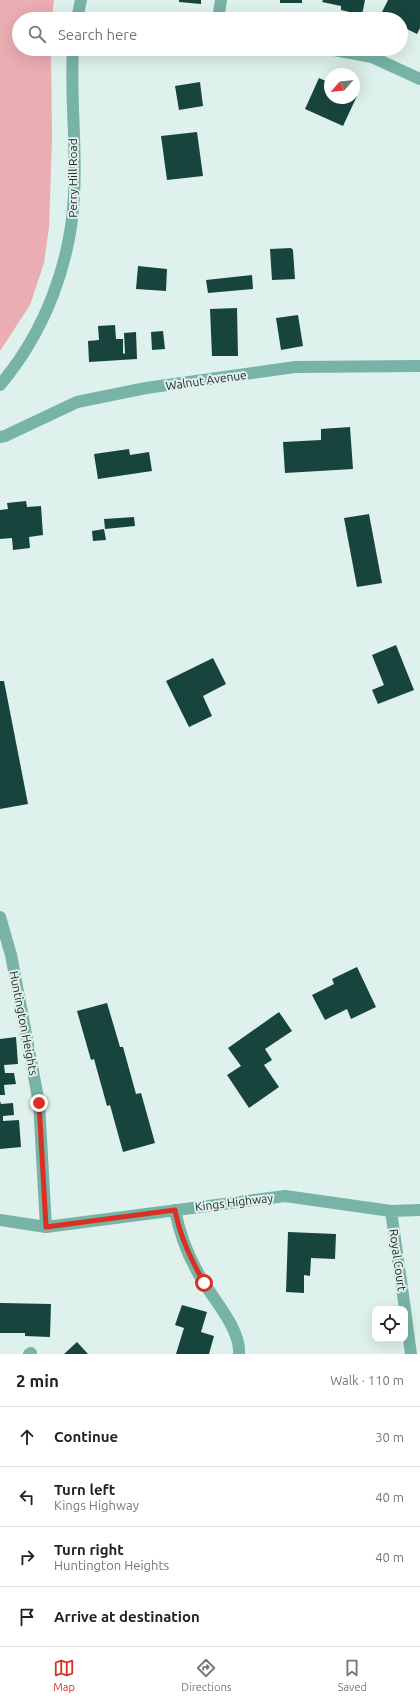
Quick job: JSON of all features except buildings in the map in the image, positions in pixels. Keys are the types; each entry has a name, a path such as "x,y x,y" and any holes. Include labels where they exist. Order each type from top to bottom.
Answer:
{"street":[{"path":"78,12 81,0"},
{"path":"219,12 221,0"},
{"name":"Perry Hill Road","path":"0,385 21,358 36,332 56,288 72,226 74,195 72,56"},
{"path":"367,56 372,57 420,79"},
{"name":"Walnut Avenue","path":"0,437 77,402 146,388 295,367 420,366"},
{"name":"Huntington Heights","path":"0,917 11,955 39,1103 46,1227"},
{"name":"Kings Highway","path":"0,1220 46,1227 285,1196 391,1211 420,1210"},
{"path":"175,1210 178,1228 184,1244 204,1283 233,1328 239,1354"},
{"name":"Royal Court","path":"391,1211 405,1306"},
{"name":"Royal Court","path":"408,1332 411,1354"}],"shaded area":[{"path":"0,0 54,0 53,12 12,12 12,56 51,56 52,139 49,227 44,263 30,305 0,351"}],"route":[{"path":"39,1103 46,1227 175,1210 178,1228 184,1244 204,1283"}]}
